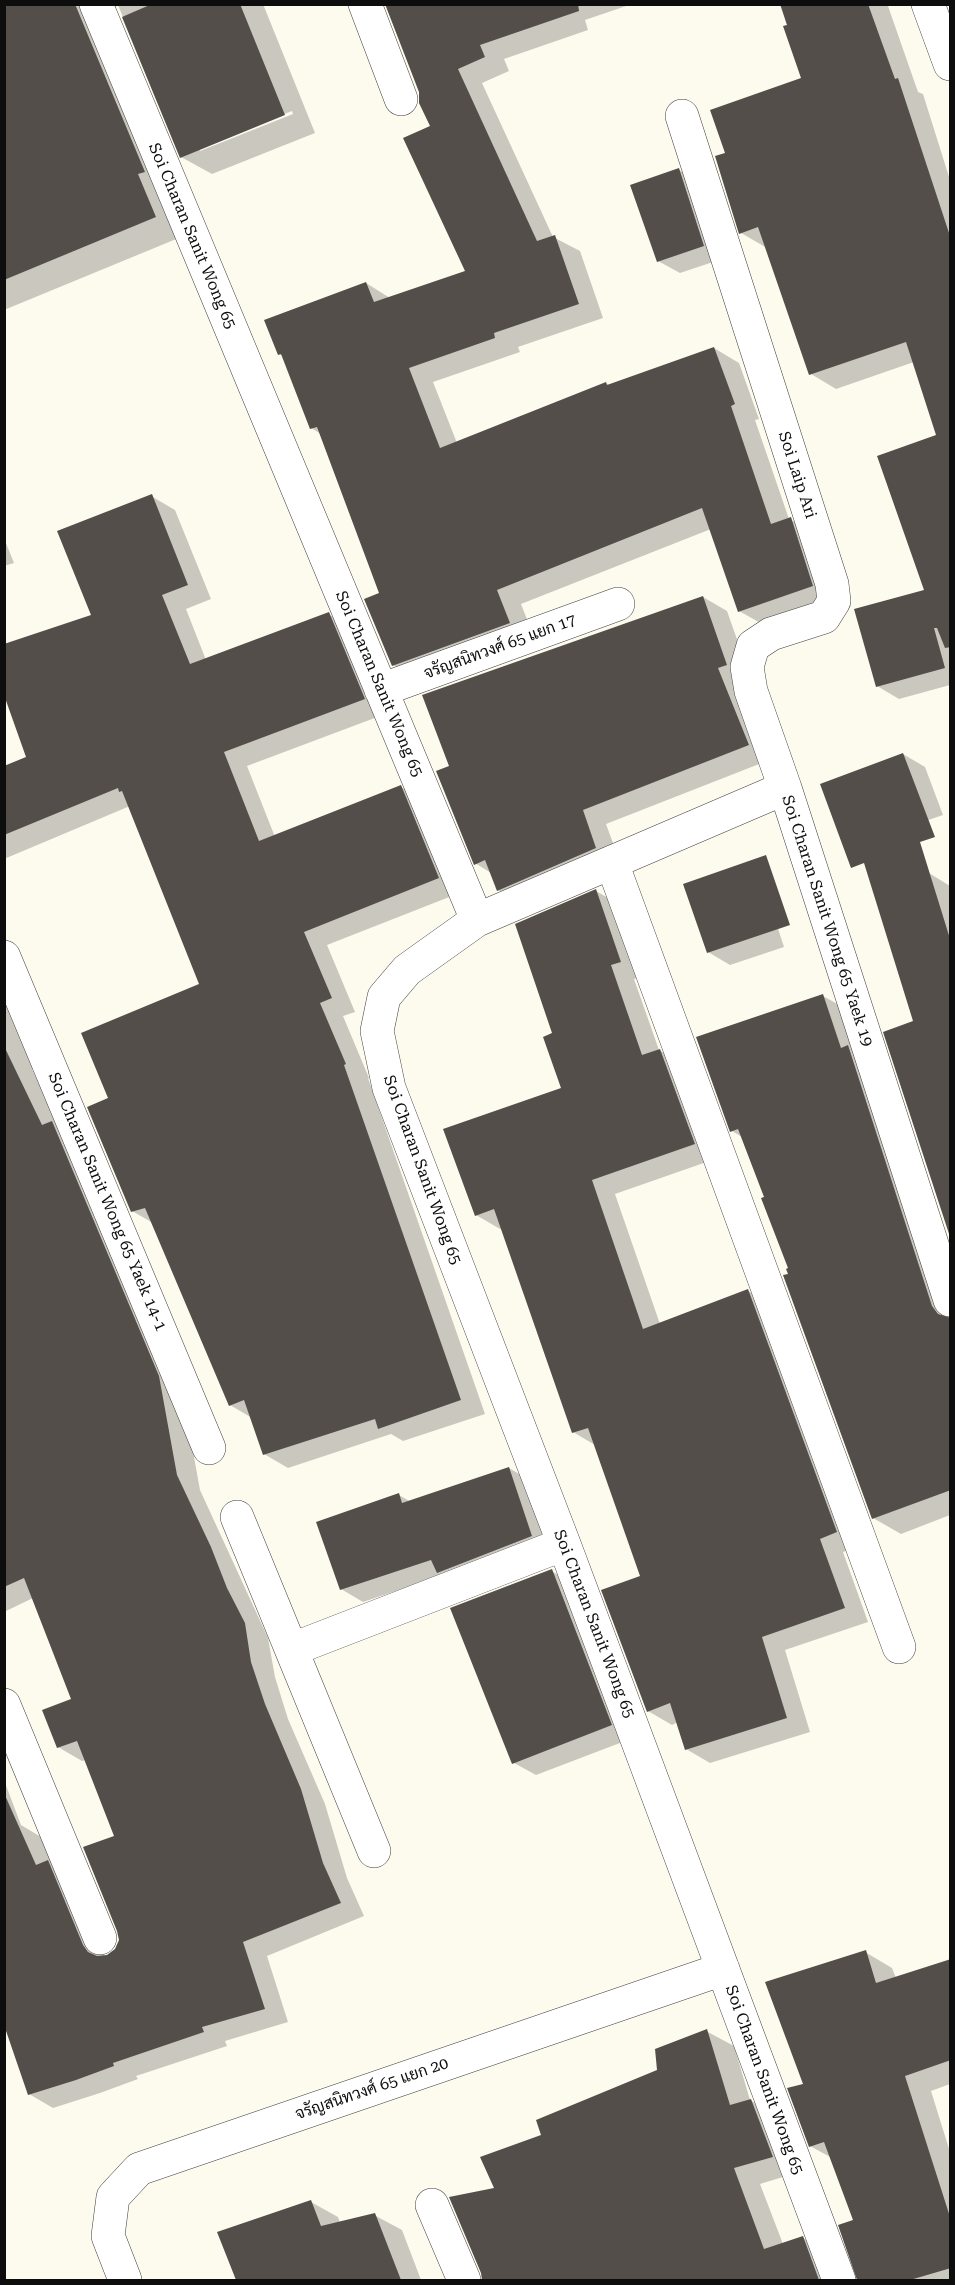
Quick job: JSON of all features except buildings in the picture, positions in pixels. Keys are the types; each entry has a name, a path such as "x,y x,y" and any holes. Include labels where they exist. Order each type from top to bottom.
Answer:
{"street":[{"name":"Soi Charan Sanit Wong 65","path":"96,4 477,920 407,970 384,997 377,1031 389,1088 564,1544 839,2280"},
{"path":"365,4 400,99"},
{"path":"928,4 951,64"},
{"name":"Soi Laip Ari","path":"682,116 832,584 834,601 824,617 771,634 753,646 747,667 751,692 785,788"},
{"name":"จรัญสนิทวงศ์ 65 แยก 17","path":"381,690 618,604"},
{"name":"Soi Charan Sanit Wong 65 Yaek 19","path":"477,920 785,788 951,1300"},
{"path":"612,863 899,1647"},
{"name":"Soi Charan Sanit Wong 65 Yaek 14-1","path":"4,957 209,1448"},
{"path":"237,1517 374,1851"},
{"path":"292,1649 564,1544"},
{"path":"4,1705 100,1938"},
{"name":"จรัญสนิทวงศ์ 65 แยก 20","path":"125,2280 108,2236 113,2196 140,2169 723,1969"},
{"path":"432,2205 464,2280"}]}
